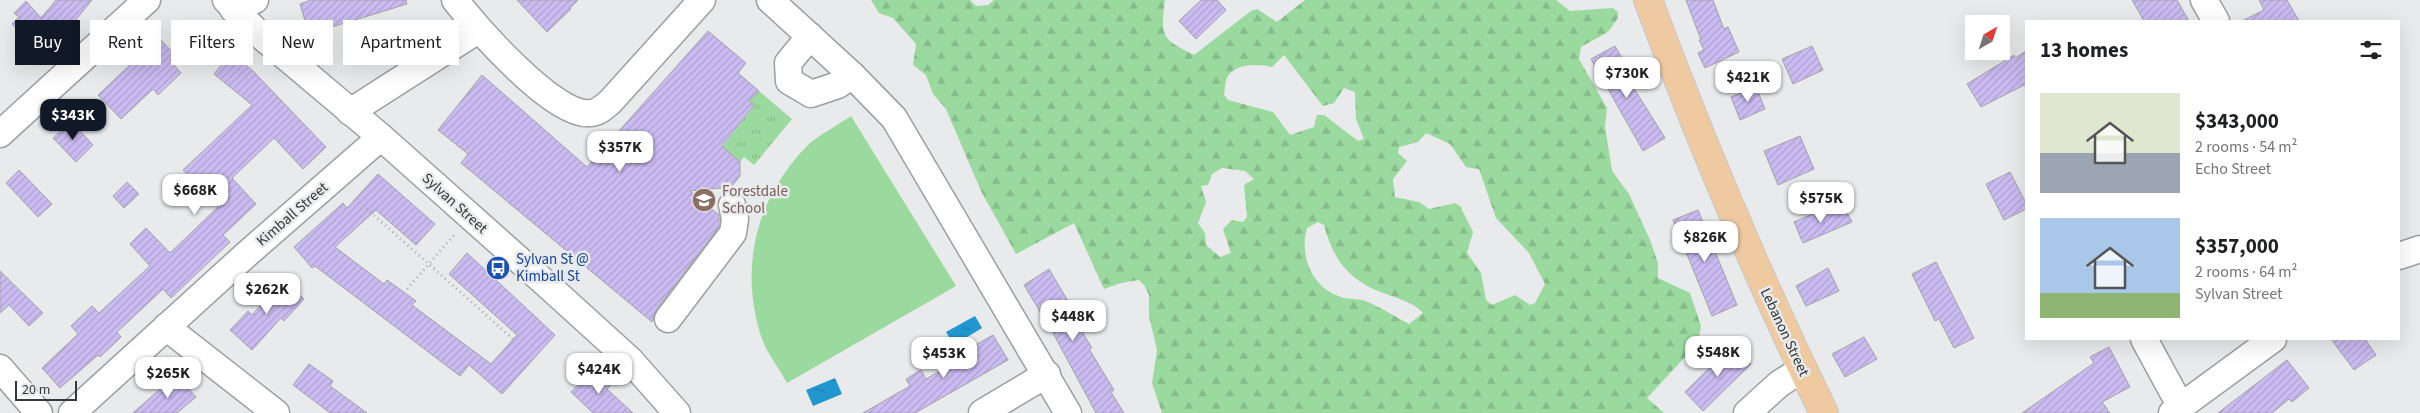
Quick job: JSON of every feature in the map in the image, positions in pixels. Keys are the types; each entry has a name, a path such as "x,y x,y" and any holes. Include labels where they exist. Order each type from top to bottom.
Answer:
{"main road":[{"name":"Lebanon Street","path":"1648,0 1718,180 1762,283 1824,413"}],"street":[{"path":"0,134 147,0"},
{"path":"455,0 478,30 546,95 561,105 577,112 590,114 600,110 610,102 702,0"},
{"path":"770,0 852,75 894,118 1047,374 1068,413"},
{"path":"2204,0 2215,20"},
{"name":"Sylvan Street","path":"238,3 260,35 381,137 630,360 677,413"},
{"path":"350,112 478,30"},
{"path":"810,36 788,63 789,80 811,94 838,84 852,75"},
{"name":"Kimball Street","path":"72,413 166,326 381,137"},
{"path":"668,319 733,233 735,219 732,205"},
{"path":"2400,256 2420,249"},
{"path":"166,326 276,413"},
{"path":"2144,340 2176,410 2272,340"},
{"path":"0,368 40,413"},
{"path":"1747,413 1779,384 1802,369"},
{"path":"982,413 1047,374"}],"path":[{"path":"358,202 513,339"},
{"path":"407,289 470,217"}],"green space":[{"path":"871,0 970,0 976,6 988,5 994,0 1165,0 1163,22 1166,35 1175,45 1194,55 1251,11 1257,9 1277,22 1305,0 1556,0 1570,11 1613,8 1618,12 1618,18 1608,32 1581,47 1579,59 1607,108 1605,126 1612,171 1629,194 1650,240 1658,263 1658,278 1690,293 1701,326 1698,343 1647,398 1664,413 1162,413 1152,383 1157,350 1149,316 1149,295 1144,285 1139,280 1121,283 1104,289 1074,223 1016,254 981,191 946,109 933,94 926,75 913,65 916,44 893,18 879,13","holes":["1284,55 1323,106 1334,103 1344,88 1355,92 1356,119 1364,139 1358,141 1324,115 1317,115 1314,127 1290,135 1273,112 1228,100 1224,95 1227,78 1237,69 1255,65 1272,67","1426,133 1450,144 1466,167 1479,169 1496,218 1529,253 1545,284 1535,303 1530,305 1515,295 1492,305 1486,300 1481,273 1467,253 1473,232 1460,206 1455,203 1429,209 1419,202 1395,197 1393,179 1407,161 1398,153 1399,147 1418,142","1222,168 1245,171 1254,179 1244,185 1247,217 1243,222 1232,220 1223,229 1231,253 1220,257 1206,245 1205,233 1198,223 1206,202 1201,186 1208,185 1212,174","1318,222 1324,225 1333,250 1346,270 1365,284 1412,304 1423,313 1409,324 1368,302 1341,297 1331,293 1315,279 1310,270 1305,249 1307,228"]},
{"path":"759,91 792,119 754,165 744,157 740,162 730,153 723,152 720,144 723,146 754,106 749,101"},
{"path":"851,116 956,286 787,383 763,342 755,310 752,285 752,259 757,235 764,211 775,188 789,166 811,142"}],"water":[{"path":"975,316 982,328 954,345 946,332"},
{"path":"835,378 842,394 813,406 806,390"}],"building":[{"path":"56,0 92,0 76,20 16,20 19,17 14,13 26,1 41,18"},
{"path":"311,0 406,0 407,4 355,20 343,20 343,24 333,27 333,20 305,20 300,4"},
{"path":"517,0 578,0 547,32"},
{"path":"1201,0 1217,0 1226,10 1196,39 1179,21"},
{"path":"1686,0 1713,0 1724,29 1728,27 1739,52 1705,68 1698,53 1704,50"},
{"path":"2132,0 2177,0 2188,20 2143,20"},
{"path":"2259,0 2287,0 2298,20 2244,20 2264,10"},
{"path":"708,31 746,63 738,73 759,91 749,101 754,105 722,146 740,162 740,176 731,187 690,191 719,215 719,227 656,310 652,322 461,163 468,154 438,130 482,75 587,167"},
{"path":"161,40 171,51 171,65 174,65 181,73 158,95 153,89 121,119 98,95 130,65 161,65"},
{"path":"1615,46 1625,63 1620,66 1665,138 1643,151 1591,59"},
{"path":"1812,46 1823,70 1793,84 1782,59"},
{"path":"2025,52 2025,85 1981,107 1967,84 2006,60 2010,60 2010,57 2014,55 2015,58"},
{"path":"221,65 246,65 326,147 303,169 274,138 232,178 256,204 223,235 230,242 171,298 163,289 117,332 121,337 100,357 98,355 60,388 42,368 78,334 71,326 92,306 99,313 150,266 130,244 146,228 170,253 218,207 183,170 252,105 214,74"},
{"path":"1756,87 1765,109 1740,120 1731,97"},
{"path":"71,121 93,145 76,162 53,138"},
{"path":"1800,136 1814,169 1778,185 1764,151"},
{"path":"19,170 52,204 38,217 6,183"},
{"path":"2010,172 2025,201 2025,210 2004,220 1986,184"},
{"path":"378,174 435,224 416,245 376,210 335,247 384,284 387,280 416,301 412,305 491,364 517,335 449,274 467,253 555,335 502,394 469,365 460,376 315,266 312,268 294,247 343,203 347,208"},
{"path":"127,182 139,194 124,208 113,196"},
{"path":"1844,207 1852,222 1803,243 1794,222 1826,208 1829,214"},
{"path":"1698,210 1737,305 1712,316 1673,220"},
{"path":"1936,262 1974,338 1954,348 1939,319 1935,321 1912,274"},
{"path":"1828,268 1839,291 1806,306 1796,286"},
{"path":"1049,269 1068,301 1065,303 1092,348 1089,349 1114,390 1111,392 1124,413 1096,413 1053,333 1024,285"},
{"path":"0,271 43,313 29,326 9,305 0,313"},
{"path":"283,280 304,299 284,321 281,318 252,350 230,330 248,311 252,315"},
{"path":"993,335 1008,360 915,413 863,413 910,386 906,379 921,370 926,379 960,359 958,355"},
{"path":"1864,337 1877,359 1845,377 1832,354"},
{"path":"2332,340 2366,340 2376,355 2354,370"},
{"path":"1733,345 1751,364 1703,411 1685,392"},
{"path":"2109,347 2130,387 2102,402 2110,413 2022,413 2094,363 2090,357"},
{"path":"2287,360 2309,388 2292,402 2289,399 2272,413 2218,413"},
{"path":"309,364 333,381 330,386 367,413 330,413 293,385"},
{"path":"595,367 612,384 607,389 633,413 593,413 571,392"},
{"path":"176,375 196,397 177,413 133,413"}],"place":[{"name":"Forestdale School","path":"704,200"},
{"name":"Sylvan St @ Kimball St","path":"498,268"}]}
